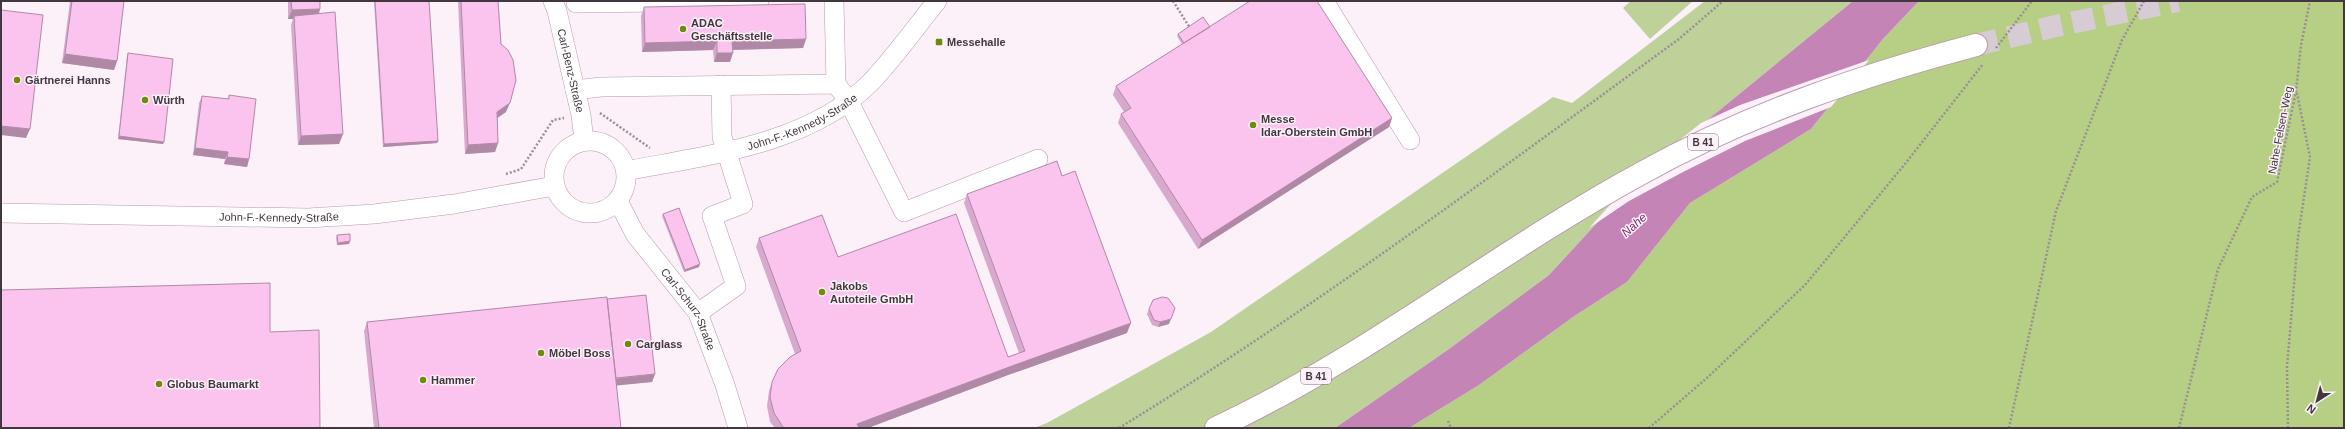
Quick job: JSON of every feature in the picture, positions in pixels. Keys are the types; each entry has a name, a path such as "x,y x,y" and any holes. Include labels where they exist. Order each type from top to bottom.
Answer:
{"main road":[{"name":"B 41","path":"1216,428 1258,409 1333,367 1520,246 1602,195 1690,148 1806,97 1900,65 1986,51"}],"street":[{"path":"555,6 578,2 759,1"},
{"path":"834,1 836,84 848,100 904,212 1038,159"},
{"name":"John-F.-Kennedy-Straße","path":"626,171 746,147 796,130 848,100 869,84 937,1"},
{"path":"1324,1 1410,140"},
{"name":"Carl-Benz-Straße","path":"555,6 575,90 584,141"},
{"path":"575,90 601,87 836,84"},
{"path":"698,314 736,286 712,216 743,204 725,151 721,126 721,85"},
{"path":"584,141 598,142 611,148 621,158 626,171 623,192 618,201 605,210 589,214 574,210 561,200 554,186 554,171 560,157 570,147 584,141"},
{"name":"John-F.-Kennedy-Straße","path":"1,213 308,218 374,214 454,204 554,186"},
{"name":"Carl-Schurz-Straße","path":"618,201 635,234 698,314 726,385 738,428"}],"path":[{"path":"1173,1 1190,28"},
{"path":"1119,428 1275,328 1394,246 1679,39 1723,1"},
{"path":"1649,428 1708,377 1805,285 1905,164 1986,51 2032,1"},
{"path":"2009,428 2056,211 2122,40 2144,1"},
{"name":"Nahe-Felsen-Weg","path":"2180,428 2218,268 2252,197 2278,182 2296,91 2301,44 2310,1"},
{"path":"2288,428 2287,359 2298,237 2310,157 2296,91"},
{"path":"499,177 521,169 553,120 598,111 650,148 654,166"},
{"path":"1448,421 1451,428"}],"green space":[{"path":"1631,1 1693,1 1650,39 1623,8"},
{"path":"1705,1 1853,1 1644,172 1549,275 1449,349 1335,428 1034,428 1047,423 1211,332 1553,97 1572,103"},
{"path":"1919,1 2344,1 2344,428 1409,428 1479,385 1573,317 1627,282 1690,203 1811,129 1883,39"}],"water":[{"name":"Nahe","path":"1853,1 1919,1 1883,39 1811,129 1690,203 1627,282 1573,317 1479,385 1409,428 1335,428 1449,349 1549,275 1644,172"}],"pier":[{"path":"1869,60 1831,107 1745,141 1683,172 1629,201 1589,228 1642,170 1701,123 1740,105"}],"building":[{"path":"72,1 124,1 117,61 65,54"},
{"path":"291,1 320,1 320,9 292,10"},
{"path":"375,1 429,1 438,141 384,144"},
{"path":"461,1 498,1 501,44 508,50 513,60 516,80 510,103 497,112 498,143 468,145"},
{"name":"Messe Idar-Oberstein GmbH","path":"1250,1 1317,1 1392,118 1202,240 1121,114 1131,108 1116,86"},
{"path":"805,4 806,39 732,41 733,53 717,53 717,41 645,43 644,7"},
{"name":"Gärtnerei Hanns","path":"1,10 43,15 30,129 1,126"},
{"path":"335,12 343,134 301,136 294,16"},
{"path":"1203,17 1210,27 1184,43 1178,34"},
{"name":"Würth","path":"128,53 173,59 164,142 119,136"},
{"path":"229,95 256,99 249,159 227,157 228,152 195,148 202,96 229,99"},
{"path":"1057,161 1062,176 1075,171 1131,323 857,424 859,428 783,427 774,413 770,397 772,382 778,369 790,357 801,351 759,238 822,215 838,257 956,214 1008,357 1025,351 967,194"},
{"path":"679,208 700,264 685,270 663,214"},
{"path":"350,234 350,241 338,243 337,235"},
{"name":"Globus Baumarkt","path":"270,283 270,332 319,330 320,428 1,428 1,290"},
{"name":"Carglass","path":"646,295 655,374 616,378 607,299"},
{"path":"607,297 621,428 379,428 367,322"},
{"path":"1162,297 1168,298 1175,308 1171,319 1160,322 1154,320 1149,309 1153,300"}],"tunnel":[{"path":"1976,45 2056,26 2178,1"}],"place":[{"name":"ADAC Geschäftsstelle","path":"683,29"},
{"name":"Messehalle","path":"939,42"},
{"name":"Gärtnerei Hanns","path":"17,80"},
{"name":"Würth","path":"145,100"},
{"name":"Messe Idar-Oberstein GmbH","path":"1253,125"},
{"name":"Jakobs Autoteile GmbH","path":"822,292"},
{"name":"Carglass","path":"628,344"},
{"name":"Möbel Boss","path":"541,353"},
{"name":"Hammer","path":"423,380"},
{"name":"Globus Baumarkt","path":"159,384"}]}
